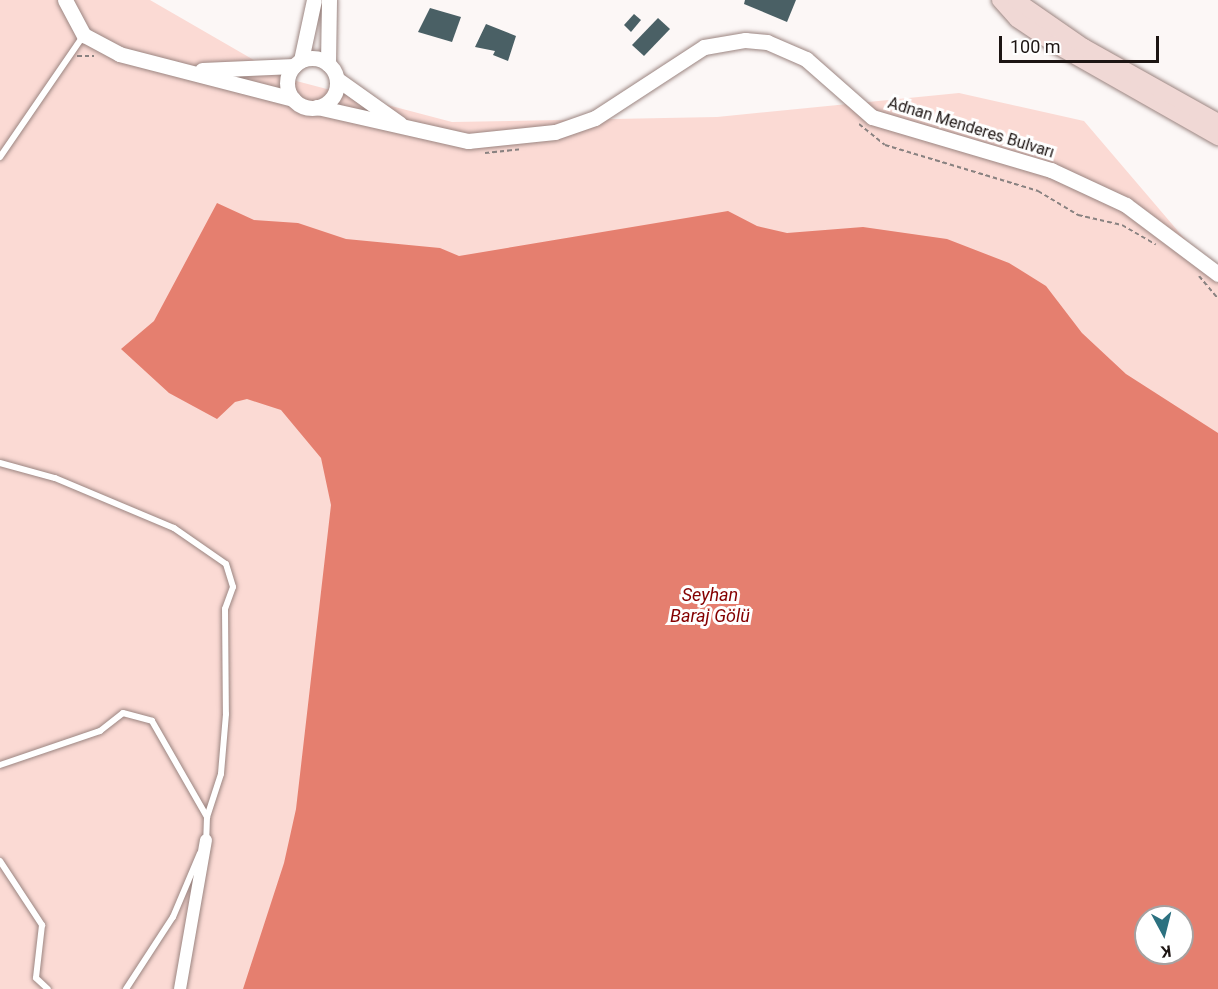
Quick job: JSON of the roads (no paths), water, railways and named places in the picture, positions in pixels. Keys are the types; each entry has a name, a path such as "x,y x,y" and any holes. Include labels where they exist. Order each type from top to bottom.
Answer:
{"main road":[{"path":"1000,0 1017,19 1054,44 1218,137"},
{"path":"1016,0 1084,47 1218,122"}],"street":[{"path":"65,0 84,35 119,54 157,66 317,107 332,97 337,79"},
{"path":"293,99 287,82 298,63 314,0"},
{"path":"329,0 328,64 337,79 410,130"},
{"name":"Adnan Menderes Bulvarı","path":"317,107 410,130 468,141 555,132 595,118 704,47 745,40 767,42 806,59 872,117 1051,170 1126,204 1218,274"},
{"path":"157,66 221,72 298,63 315,58 328,64"},
{"path":"180,989 206,840"}],"lane":[{"path":"0,157 84,35"},
{"path":"0,463 7,461 55,478 174,528 226,564 233,587 225,609 226,714 221,774 207,817 206,840 173,917 126,989"},
{"path":"0,765 100,731 123,713 152,721 207,817"},
{"path":"0,861 42,925 36,978 48,989"}],"water":[{"name":"Seyhan Baraj Gölü","path":"217,203 254,220 298,223 346,239 440,248 459,256 728,211 757,226 787,233 863,227 947,239 1009,263 1046,286 1082,333 1126,374 1218,433 1218,989 243,989 284,863 296,809 331,505 321,458 281,410 247,399 235,402 217,419 169,393 121,349 154,321"}]}
